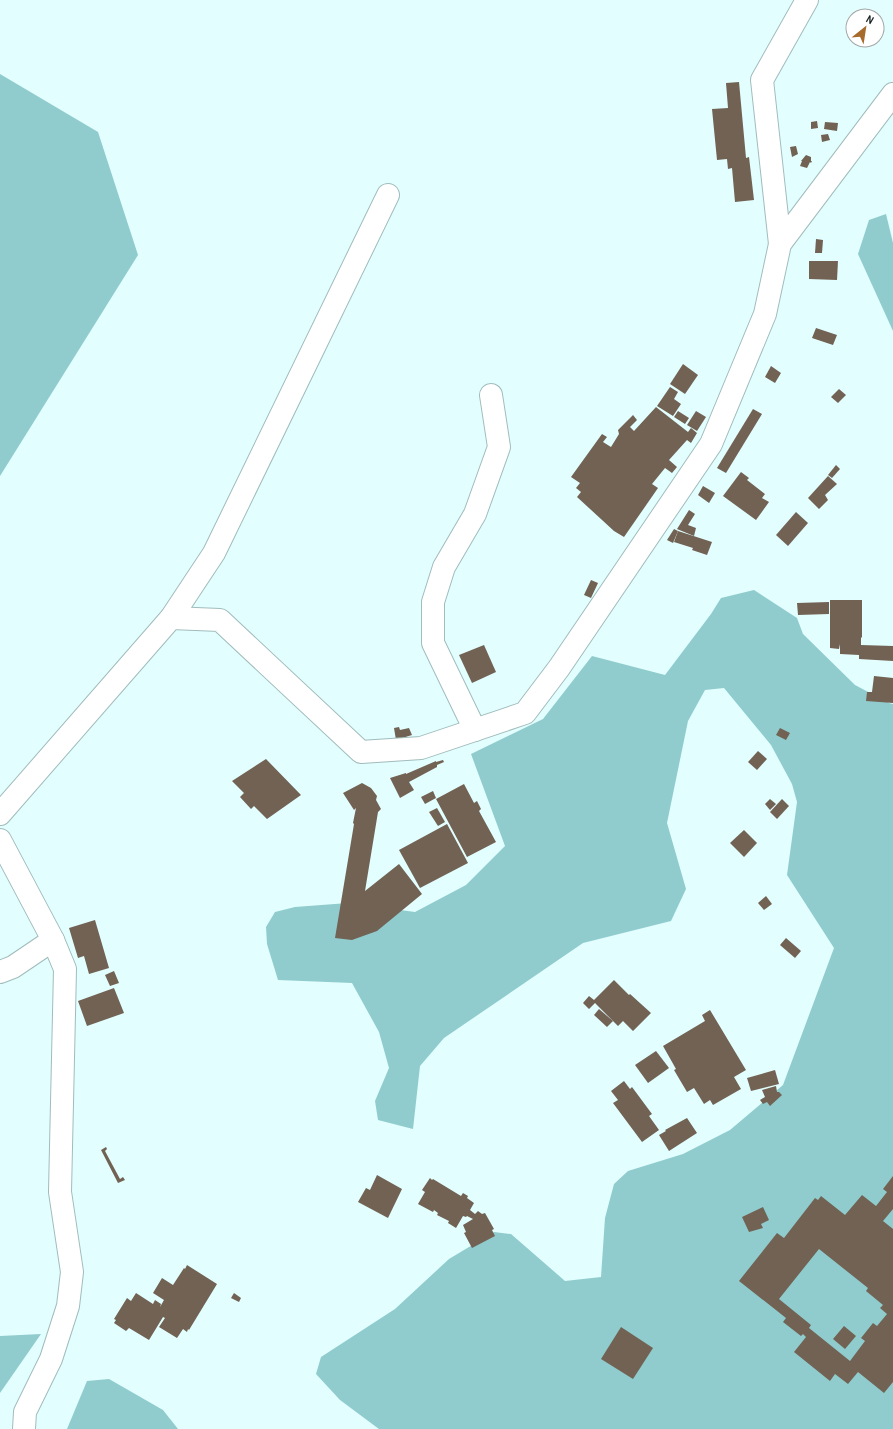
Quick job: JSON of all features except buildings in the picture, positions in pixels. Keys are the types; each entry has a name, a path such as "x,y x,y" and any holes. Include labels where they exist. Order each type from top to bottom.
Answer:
{"street":[{"path":"171,618 220,620 361,752 421,748 525,713 559,668 712,444 765,314 780,244 762,80 807,0"},
{"path":"780,244 893,94"},
{"path":"0,814 171,618 214,553 388,195"},
{"path":"475,730 433,643 433,602 444,567 475,514 499,447 491,395"},
{"path":"0,840 53,940 64,969 60,1192 72,1272 68,1306 51,1359 25,1412 24,1429"},
{"path":"0,972 13,967 53,940"}],"shaded area":[{"path":"0,74 98,132 138,255 0,476"},
{"path":"886,214 893,243 893,331 858,254 869,220"},
{"path":"754,590 797,618 803,634 855,685 893,704 893,1429 379,1429 340,1400 316,1374 321,1357 395,1309 449,1259 494,1232 511,1234 565,1281 601,1277 605,1218 614,1184 628,1171 683,1154 730,1130 783,1085 834,948 787,875 797,802 792,784 771,745 724,688 705,690 688,721 667,823 686,889 671,921 583,943 444,1038 420,1066 413,1129 378,1120 375,1101 389,1068 379,1032 352,983 278,980 267,944 266,927 275,912 295,907 348,903 415,912 466,885 505,846 471,754 543,719 592,656 665,675 711,614 721,598"},
{"path":"41,1334 0,1393 0,1336"},
{"path":"109,1379 163,1410 178,1429 67,1429 87,1381"}]}
